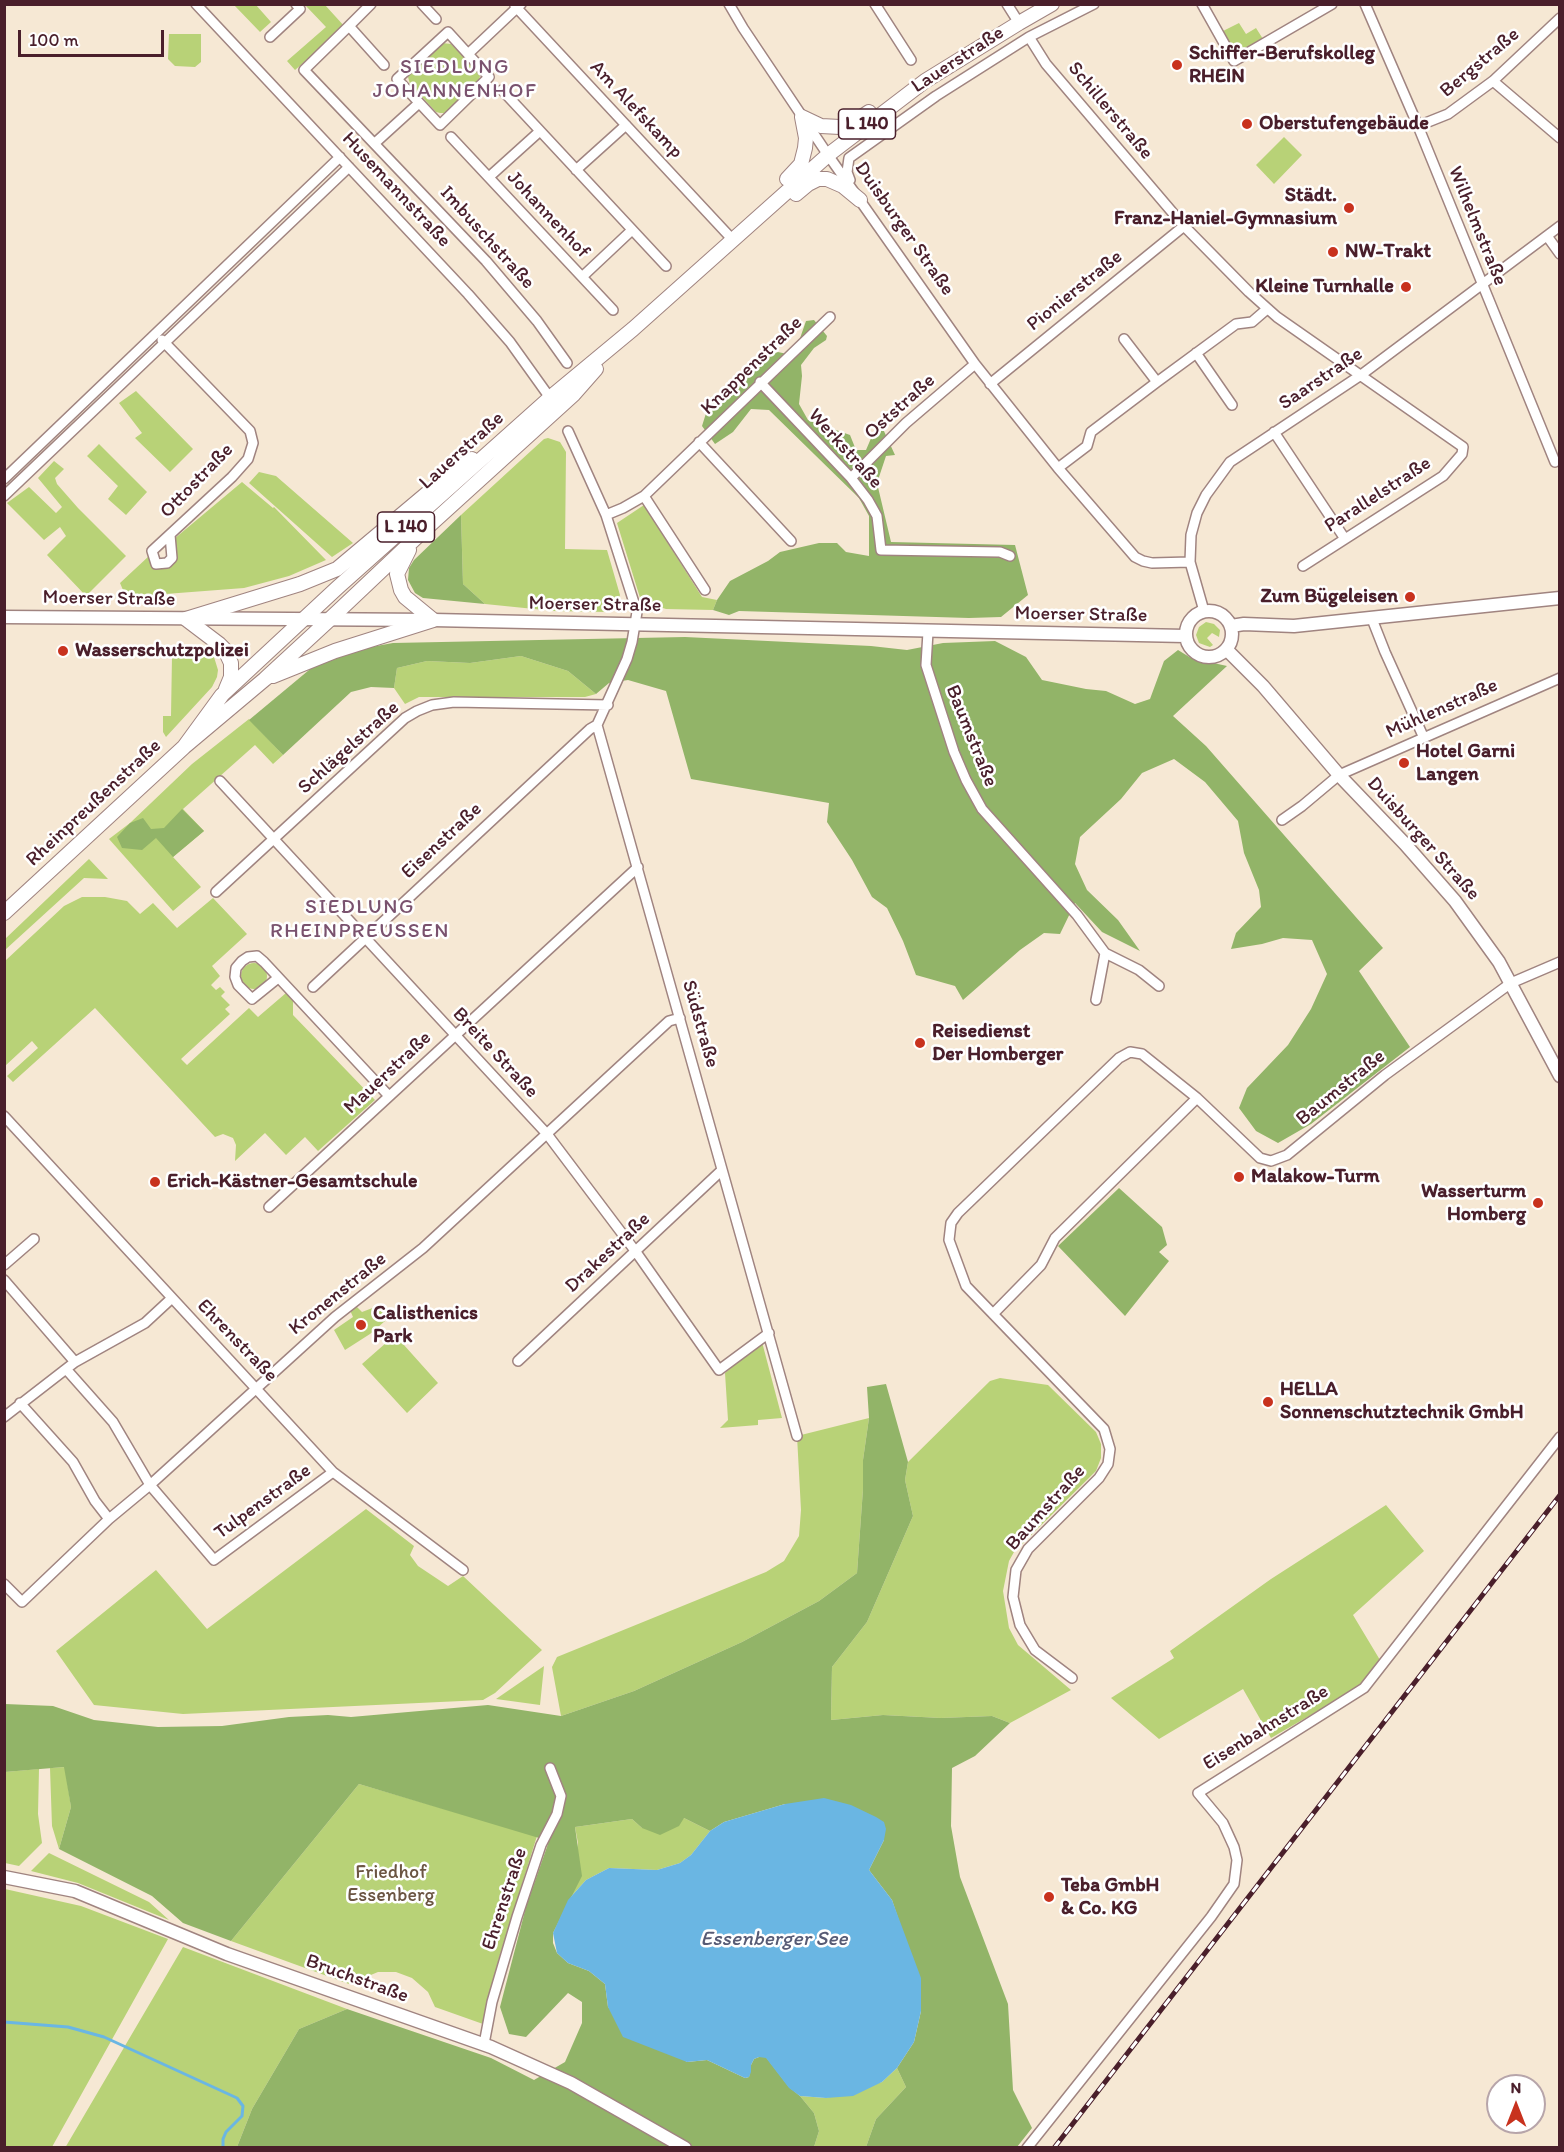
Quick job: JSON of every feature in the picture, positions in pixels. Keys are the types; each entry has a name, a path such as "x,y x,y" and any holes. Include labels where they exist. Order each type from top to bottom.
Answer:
{"main road":[{"name":"Lauerstraße","path":"329,620 622,338 828,155 961,57 1052,4"},
{"path":"802,117 821,126 840,127 857,120 892,94 908,94"},
{"path":"802,117 806,138 801,164 755,210 753,221 764,221 808,184 818,179 837,182 860,200"},
{"name":"Lauerstraße","path":"303,620 510,434 554,403"},
{"path":"186,619 338,569 455,470 510,434"},
{"path":"420,534 402,560 397,574 405,597 433,620"},
{"path":"1231,626 1244,624 1294,626 1560,598"},
{"path":"1204,611 1219,613 1231,626 1231,640 1227,650 1215,657 1198,656 1192,651 1185,636 1190,620 1204,611"},
{"name":"Moerser Straße","path":"4,617 433,620 1185,636"},
{"path":"186,619 225,650 231,663 231,677 222,695"},
{"name":"Rheinpreußenstraße","path":"184,747 222,695 303,620"},
{"name":"Rheinpreußenstraße","path":"4,913 184,747 265,679 329,620"},
{"path":"265,679 335,651 433,620"},
{"name":"Duisburger Straße","path":"1227,650 1263,686 1339,775 1406,844 1455,901 1499,962 1560,1076"},
{"name":"Bruchstraße","path":"4,1877 75,1891 227,1954 484,2044 571,2083 685,2148"}],"street":[{"name":"Husemannstraße","path":"196,4 468,294 510,342 554,403"},
{"path":"270,37 300,9 296,4"},
{"path":"422,4 666,266"},
{"name":"Duisburger Straße","path":"729,4 742,28 802,117 975,364 1058,468 1136,557 1152,563 1190,562"},
{"path":"875,4 911,60"},
{"path":"1007,4 1018,22"},
{"name":"Lauerstraße","path":"849,158 936,96 1029,37 1094,4"},
{"path":"1202,4 1234,61 1332,4"},
{"name":"Wilhelmstraße","path":"1365,4 1418,126 1555,462"},
{"path":"368,5 304,70 375,143 419,103"},
{"path":"468,54 517,6"},
{"name":"Am Alefskamp","path":"517,6 732,239"},
{"name":"Bergstraße","path":"1418,126 1448,114 1494,81 1560,18"},
{"name":"Johannenhof","path":"349,26 614,310"},
{"path":"390,72 448,32"},
{"name":"Schillerstraße","path":"1029,37 1046,64 1184,226 1267,309 1330,356 1361,375 1463,447"},
{"path":"440,125 489,77"},
{"path":"1494,81 1560,138"},
{"path":"576,170 626,125"},
{"name":"Johannenhof","path":"489,177 540,131"},
{"name":"Imbuschstraße","path":"375,143 486,261 537,321 567,363"},
{"path":"828,155 849,158 848,176 860,200"},
{"path":"4,479 340,157"},
{"path":"4,496 349,167"},
{"name":"Pionierstraße","path":"990,384 1184,226"},
{"name":"Saarstraße","path":"1204,611 1190,562 1191,535 1197,513 1212,484 1230,462 1361,375 1560,226"},
{"name":"Johannenhof","path":"582,277 632,230"},
{"path":"1546,236 1560,254"},
{"path":"1058,468 1087,446 1091,432 1236,324 1252,322 1267,309"},
{"name":"Knappenstraße","path":"606,515 644,496 830,317"},
{"name":"Ottostraße","path":"156,333 250,431 253,443 248,459 170,535"},
{"path":"1124,339 1157,382"},
{"path":"1196,353 1232,405"},
{"name":"Oststraße","path":"851,478 906,423 975,364"},
{"name":"Werkstraße","path":"760,382 851,478 868,500 877,516 881,550 1000,552 1010,556"},
{"path":"568,431 606,515 637,612 636,626 627,659 597,725"},
{"path":"1274,432 1345,539"},
{"name":"Knappenstraße","path":"699,442 791,541"},
{"name":"Parallelstraße","path":"1303,566 1443,476 1462,454 1463,447"},
{"path":"644,496 705,590"},
{"path":"1372,619 1423,736"},
{"name":"Baumstraße","path":"928,632 926,665 928,674 954,752 982,809 1077,915 1104,953 1139,970 1159,986"},
{"name":"Mühlenstraße","path":"1282,820 1339,775 1423,736 1560,678"},
{"name":"Schlägelstraße","path":"216,892 405,718 424,708 454,702 608,705"},
{"name":"Südstraße","path":"597,725 797,1436"},
{"name":"Eisenstraße","path":"312,987 597,725"},
{"name":"Breite Straße","path":"220,780 454,1036 547,1134 636,1252 719,1370 769,1333"},
{"name":"Mauerstraße","path":"269,1207 638,867"},
{"path":"1096,1000 1104,953"},
{"path":"278,978 252,999 238,985 235,977 236,968 248,957 257,956 278,978 389,1096"},
{"name":"Baumstraße","path":"1072,1678 1035,1650 1020,1625 1013,1597 1016,1570 1028,1549 1099,1478 1108,1464 1110,1449 1104,1429 966,1286 949,1240 951,1223 958,1213 1119,1058 1130,1052 1142,1054 1197,1098 1260,1158 1271,1161 1287,1155 1384,1075 1511,983 1560,962"},
{"name":"Kronenstraße","path":"4,1584 22,1602 109,1519 150,1485 335,1317 423,1248 669,1021 680,1018"},
{"path":"993,1314 1040,1266 1055,1238 1197,1098"},
{"name":"Ehrenstraße","path":"4,1116 257,1387 333,1472 463,1570"},
{"name":"Drakestraße","path":"518,1361 722,1170"},
{"path":"4,1265 34,1239"},
{"path":"4,1280 75,1362"},
{"path":"5,1414 75,1362 146,1323 172,1298"},
{"path":"66,1369 113,1422 150,1485"},
{"path":"20,1403 73,1462 95,1501 109,1519"},
{"name":"Eisenbahnstraße","path":"1027,2148 1211,1917 1234,1884 1237,1860 1234,1847 1223,1823 1198,1793 1364,1688 1560,1437"},
{"name":"Tulpenstraße","path":"150,1485 214,1560 333,1472"},
{"name":"Ehrenstraße","path":"484,2044 492,2002 517,1917 541,1845 557,1814 561,1796 550,1768"}],"green space":[{"path":"234,5 256,5 271,22 260,32"},
{"path":"305,5 325,5 345,27 295,70 287,61 326,27"},
{"path":"1239,23 1246,34 1256,28 1263,39 1244,50 1234,50 1221,32"},
{"path":"169,34 201,34 201,62 195,67 175,66 168,59"},
{"path":"442,43 451,44 480,76 479,80 451,108 440,113 436,112 410,84 408,77 410,72"},
{"path":"1284,137 1302,155 1274,184 1256,165"},
{"path":"814,320 827,336 826,340 814,348 801,365 799,404 808,420 850,435 856,450 866,450 872,436 883,429 895,455 886,456 877,483 891,542 1015,545 1028,595 1001,617 739,611 729,615 713,610 730,581 780,552 819,543 837,543 846,552 869,556 869,516 859,498 769,410 751,409 733,432 715,444 702,426 708,407 754,370 757,363 778,352 787,354 798,344 806,321"},
{"path":"136,391 193,449 170,472 135,438 142,433 119,403"},
{"path":"544,439 560,442 566,452 565,549 607,550 620,595 616,607 609,612 554,611 485,604 463,584 461,515"},
{"path":"99,444 147,492 126,515 108,499 118,486 87,456"},
{"path":"54,461 64,469 55,478 57,484 126,556 86,596 47,555 66,536 60,527 44,540 7,503 29,487 56,513 62,507 38,478"},
{"path":"259,472 276,476 353,543 332,557 249,483"},
{"path":"242,482 274,507 326,560 289,576 244,588 126,597 120,583 149,556 155,568 170,568 175,558 174,539"},
{"path":"644,505 702,597 717,600 713,610 666,609 641,601 617,523"},
{"path":"461,515 463,584 485,604 423,598 415,593 408,580 409,568 414,560"},
{"path":"1206,622 1214,624 1220,630 1219,637 1212,633 1207,638 1213,645 1210,647 1199,643 1196,635 1199,627"},
{"path":"685,637 871,646 907,650 943,643 995,641 1026,657 1042,680 1106,691 1135,704 1150,699 1164,661 1178,650 1191,658 1227,666 1173,716 1206,746 1383,948 1359,971 1410,1047 1311,1124 1278,1143 1256,1131 1239,1108 1247,1088 1288,1045 1311,1009 1327,974 1312,940 1283,938 1231,949 1236,933 1261,907 1259,890 1244,853 1238,821 1205,782 1174,759 1142,773 1121,799 1080,837 1075,864 1087,890 1118,920 1140,951 1102,932 1075,903 1060,934 1044,933 1020,950 963,1000 955,986 916,975 887,908 872,897 852,860 827,822 829,803 691,779 666,691 628,680 609,683 596,694 568,671 521,656 470,663 427,661 397,668 394,688 371,687 351,692 283,755 249,720 315,665 349,651 393,643"},
{"path":"165,647 205,649 214,657 218,670 212,687 166,737 163,732 163,716 171,716 172,656 165,650"},
{"path":"521,656 568,671 596,694 585,697 419,697 405,704 394,688 397,668 427,661 470,663"},
{"path":"249,719 283,755 273,764 255,745 183,809 204,831 173,857 201,887 173,911 109,839 130,823 192,764"},
{"path":"182,809 204,831 173,857 156,838 142,850 122,848 117,837 130,823 143,818 151,829 164,828"},
{"path":"89,859 108,879 84,878 5,950 5,939"},
{"path":"82,897 105,897 127,901 140,914 153,903 177,928 213,898 247,934 212,966 220,976 211,985 216,990 220,987 225,992 221,996 230,1005 225,1009 230,1014 181,1059 187,1065 249,1008 258,1017 286,993 293,1001 293,1015 375,1100 318,1151 305,1137 286,1155 265,1133 235,1161 236,1145 233,1138 223,1134 215,1137 95,1008 13,1082 7,1076 38,1048 32,1041 5,1066 5,961 64,906"},
{"path":"254,963 263,967 267,976 263,985 254,989 245,985 241,976 245,967"},
{"path":"1119,1188 1162,1227 1167,1245 1159,1252 1169,1261 1125,1316 1058,1246"},
{"name":"Calisthenics Park","path":"354,1304 362,1312 383,1304 392,1315 370,1334 345,1350 334,1330 353,1317 349,1308"},
{"path":"395,1335 438,1383 407,1413 362,1364"},
{"path":"762,1342 782,1418 758,1420 758,1425 720,1428 728,1420 725,1373"},
{"path":"1000,1378 1048,1385 1096,1432 1101,1444 1101,1458 1096,1471 1014,1552 1009,1561 1003,1591 1009,1628 1018,1645 1071,1690 1010,1723 992,1716 941,1718 883,1715 831,1720 832,1667 867,1622 913,1516 905,1480 908,1462 990,1381"},
{"path":"886,1384 908,1462 905,1480 913,1516 867,1622 832,1667 831,1720 883,1715 941,1718 992,1716 1010,1723 975,1756 952,1768 951,1826 960,1877 1008,2004 1013,2090 1032,2128 1017,2147 866,2147 876,2119 906,2087 897,2068 914,2042 921,2011 904,1936 892,1900 869,1870 884,1840 785,1804 724,1822 710,1831 684,1818 679,1826 660,1835 642,1828 632,1819 575,1827 582,1876 553,1933 553,1943 557,1953 568,1963 589,1971 605,1984 608,2007 687,2062 707,2060 745,2078 749,2077 754,2059 766,2057 789,2087 814,2113 819,2131 814,2147 237,2147 252,2109 299,2029 347,2009 491,2058 534,2080 565,2062 582,2023 582,2002 568,1993 526,2037 509,2034 500,2007 526,1907 549,1841 359,1784 231,1941 183,1923 152,1896 59,1849 71,1807 64,1767 5,1772 5,1704 53,1706 94,1720 158,1727 222,1726 289,1717 328,1715 351,1717 488,1705 561,1716 634,1691 742,1642 819,1601 857,1573 863,1460 869,1418 867,1387"},
{"path":"869,1418 863,1460 857,1573 819,1601 742,1642 634,1691 561,1716 552,1667 557,1657 766,1572 784,1561 799,1536 801,1510 797,1436"},
{"path":"1386,1505 1424,1551 1353,1615 1380,1660 1361,1686 1271,1738 1243,1689 1159,1739 1111,1698 1174,1658 1170,1651 1271,1579"},
{"path":"366,1509 414,1546 410,1555 418,1566 448,1586 463,1576 542,1650 495,1693 483,1700 183,1714 94,1705 56,1651 156,1570 207,1629"},
{"path":"544,1666 540,1705 496,1699"},
{"path":"65,1767 71,1807 59,1849 52,1826 50,1768"},
{"path":"39,1769 38,1814 42,1843 19,1866 5,1863 5,1772"},
{"name":"Friedhof Essenberg","path":"359,1784 537,1836 499,1958 483,2024 435,2007 428,1992 412,1978 396,1972 378,1972 349,1984 231,1941"},
{"path":"684,1818 710,1831 691,1855 680,1863 657,1870 609,1868 586,1880 568,1900 572,1891 578,1843 575,1827 632,1819 642,1828"},
{"path":"49,1853 149,1902 169,1920 78,1883 31,1871"},
{"path":"5,1889 81,1906 168,1939 52,2147 5,2147"},
{"path":"183,1947 347,2009 299,2029 252,2109 237,2147 65,2148"},
{"path":"897,2068 906,2087 876,2119 866,2147 814,2147 819,2131 814,2113 800,2096 826,2098 882,2082"}],"water":[{"name":"Essenberger See","path":"824,1798 851,1805 876,1817 884,1822 886,1829 884,1840 869,1870 892,1900 921,1978 921,2011 914,2042 897,2068 882,2082 853,2096 826,2098 800,2096 789,2088 766,2058 754,2059 749,2077 745,2078 707,2060 687,2062 623,2037 608,2007 605,1984 589,1971 568,1963 557,1953 553,1933 568,1900 586,1880 609,1868 657,1870 680,1863 691,1855 710,1831 724,1822 785,1804"}],"waterway":[{"path":"4,2022 68,2027 104,2037 237,2098 243,2106 242,2116 226,2132 223,2148"}],"railway":[{"path":"1054,2148 1560,1495"}],"place":[{"name":"Schiffer-Berufskolleg RHEIN","path":"1177,65"},
{"name":"Oberstufengebäude","path":"1247,124"},
{"name":"Städt. Franz-Haniel-Gymnasium","path":"1349,208"},
{"name":"NW-Trakt","path":"1333,252"},
{"name":"Kleine Turnhalle","path":"1406,287"},
{"name":"Zum Bügeleisen","path":"1410,597"},
{"name":"Wasserschutzpolizei","path":"63,651"},
{"name":"Hotel Garni Langen","path":"1404,763"},
{"name":"Reisedienst Der Homberger","path":"920,1043"},
{"name":"Malakow-Turm","path":"1239,1177"},
{"name":"Erich-Kästner-Gesamtschule","path":"155,1182"},
{"name":"Wasserturm Homberg","path":"1538,1203"},
{"name":"Calisthenics Park","path":"361,1325"},
{"name":"HELLA Sonnenschutztechnik GmbH","path":"1268,1402"},
{"name":"Teba GmbH & Co. KG","path":"1049,1897"}],"district":[{"name":"SIEDLUNG JOHANNENHOF","path":"455,80"},
{"name":"SIEDLUNG RHEINPREUSSEN","path":"360,920"}]}
